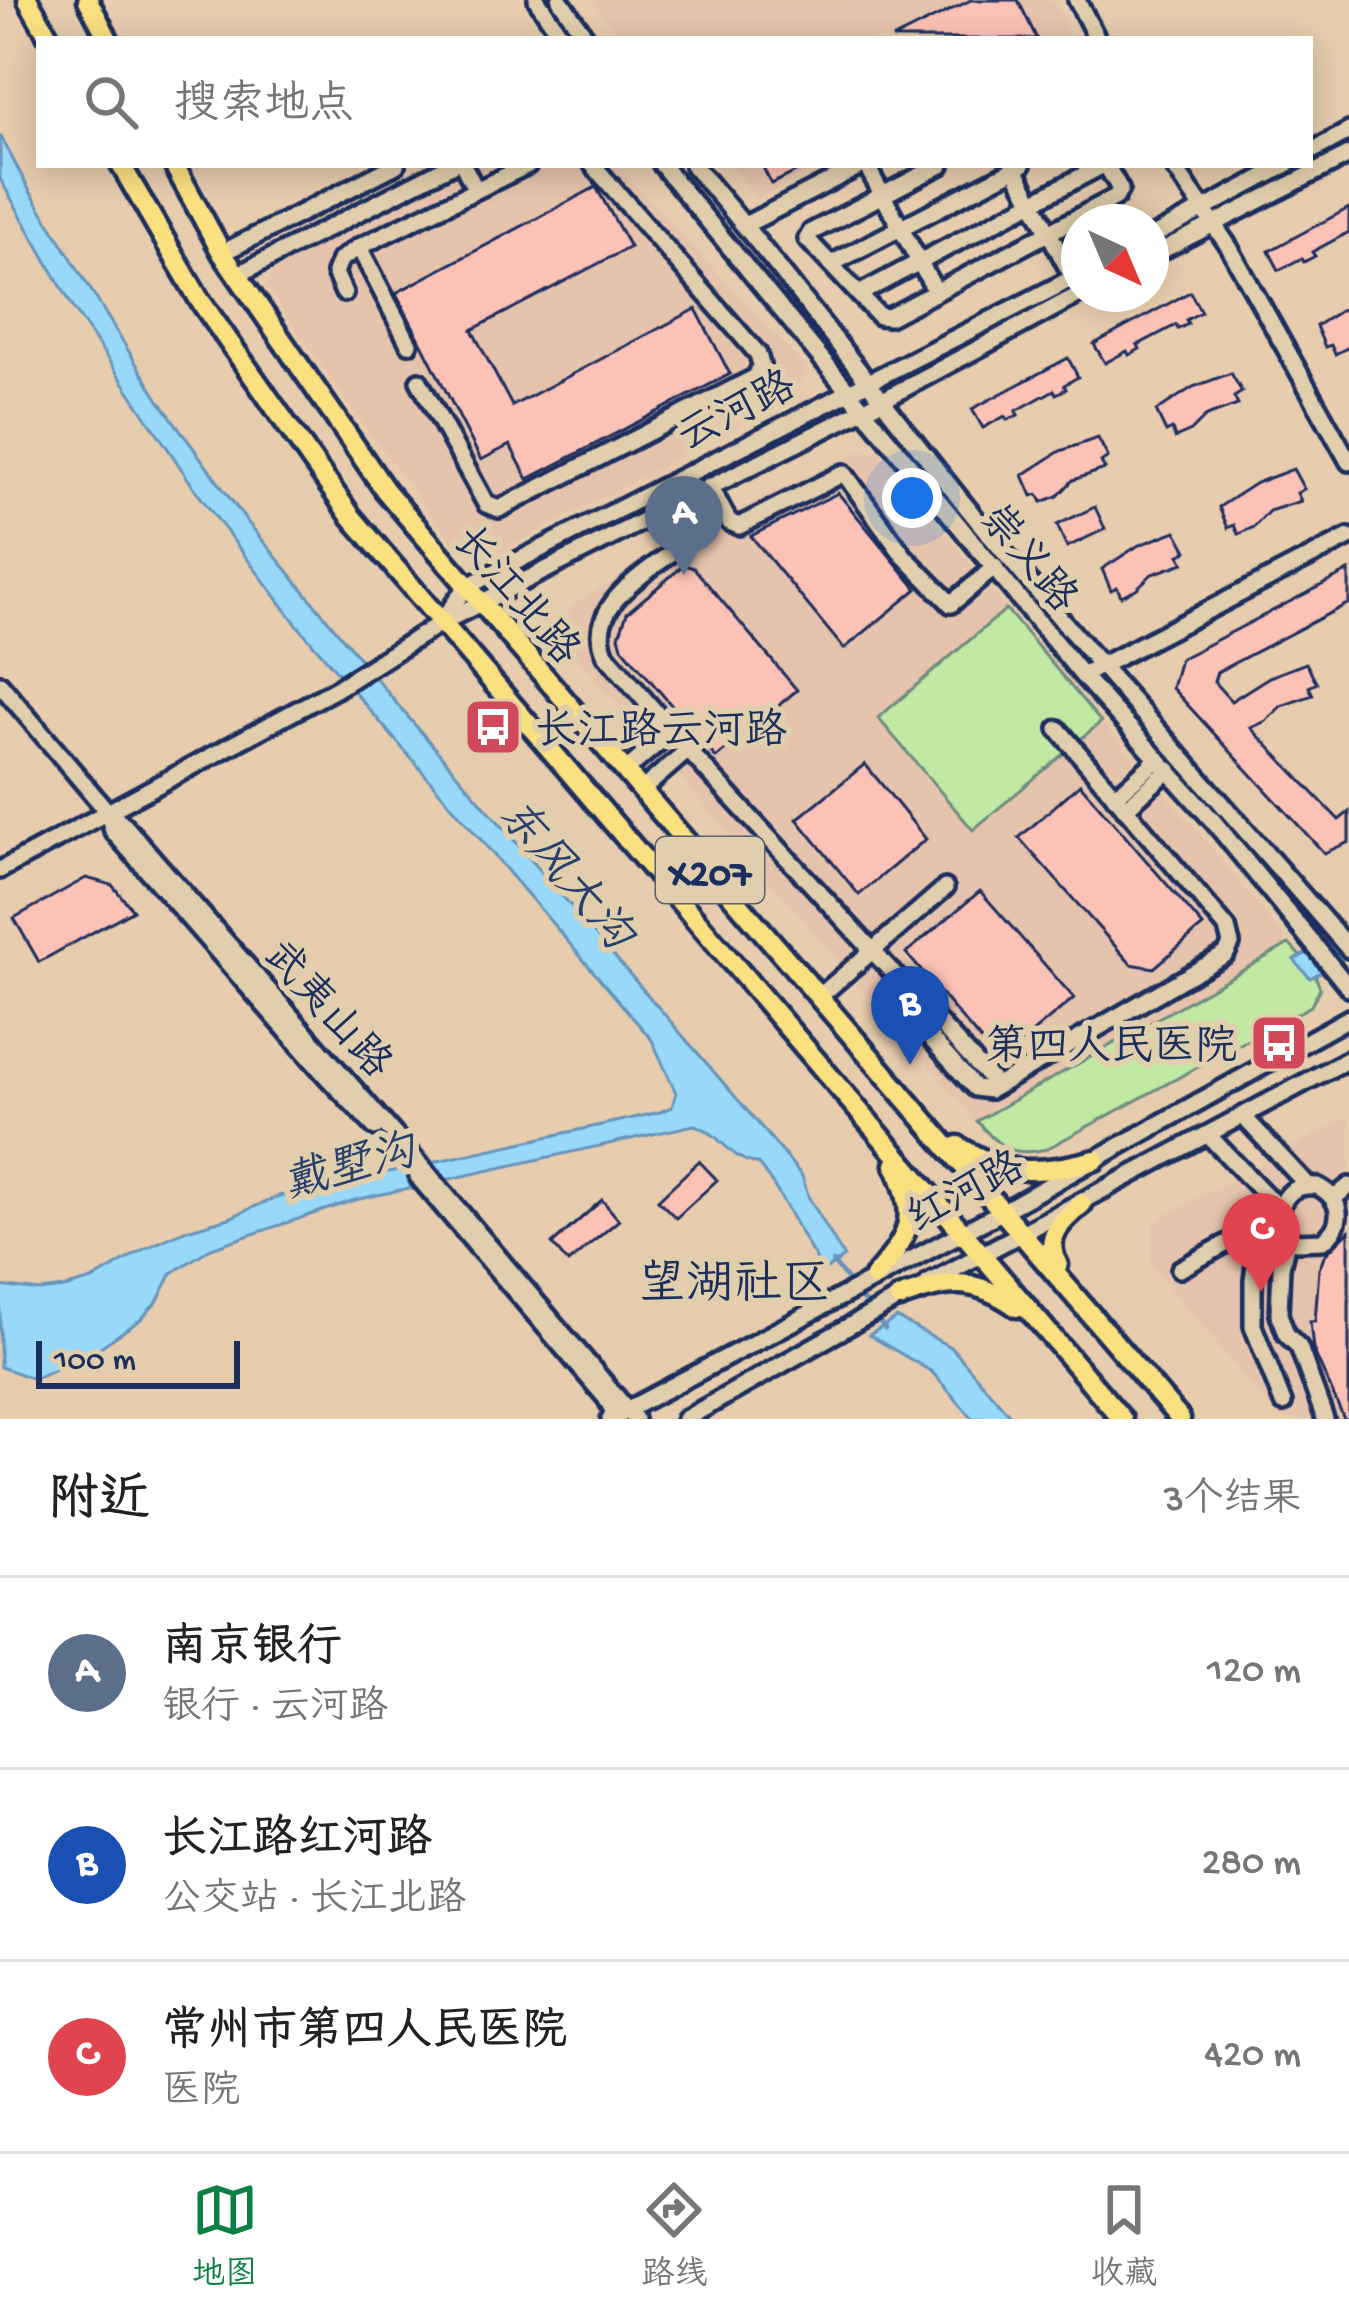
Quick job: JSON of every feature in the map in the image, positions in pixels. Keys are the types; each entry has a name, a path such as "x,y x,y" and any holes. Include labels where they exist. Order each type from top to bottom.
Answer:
{"main road":[{"path":"28,0 48,36"},
{"path":"88,0 107,36"},
{"name":"长江北路","path":"123,168 199,299 350,515 1122,1419"},
{"name":"长江北路","path":"176,168 222,253 385,490 1180,1419"},
{"path":"939,1134 1003,1168 1041,1172 1095,1160"},
{"path":"874,1277 910,1229 909,1194 886,1144"},
{"path":"1079,1300 1051,1253 1054,1233 1082,1204"},
{"path":"899,1298 936,1284 967,1282 998,1294 1039,1322"}],"street":[{"path":"537,0 560,36"},
{"path":"560,0 585,36"},
{"path":"1077,0 1095,36"},
{"path":"1313,150 1349,131"},
{"path":"1169,231 1349,155"},
{"path":"222,253 390,168"},
{"path":"237,275 446,168"},
{"path":"449,168 468,194"},
{"path":"464,168 468,194"},
{"path":"344,292 334,272 340,260 521,168"},
{"path":"419,380 486,504 500,509 756,377 761,365 758,354 596,168"},
{"name":"崇义路","path":"664,168 1082,675 1164,764 1346,985"},
{"name":"崇义路","path":"696,168 1099,667 1349,949"},
{"path":"745,225 858,168"},
{"path":"866,168 936,292"},
{"path":"935,168 811,232 807,239 879,316 889,317 1116,197 1120,189 1107,168"},
{"path":"830,264 1012,168"},
{"path":"1017,168 1061,253"},
{"path":"859,295 1099,168"},
{"path":"1175,168 1349,462"},
{"path":"1169,244 1282,168"},
{"path":"359,247 409,344"},
{"name":"云河路","path":"440,624 466,587 1061,291"},
{"name":"云河路","path":"0,870 336,689 440,624 881,401 1061,293"},
{"path":"710,486 729,522 739,526 844,472 904,556 951,604"},
{"path":"866,487 951,604"},
{"path":"670,507 685,533 683,544 613,602 599,625 598,640 605,655 997,1086"},
{"path":"1082,675 1349,536"},
{"path":"951,604 994,567"},
{"name":"武夷山路","path":"0,683 107,811 113,831 328,1078 409,1158 622,1416"},
{"path":"922,1029 975,1088 990,1090 1226,954 1231,944 1227,928 1058,729"},
{"path":"625,771 671,732"},
{"path":"642,790 688,751"},
{"path":"1120,803 1164,764"},
{"path":"820,996 945,888"},
{"name":"红河路","path":"622,1416 1349,1018"},
{"name":"红河路","path":"685,1419 899,1298 1349,1059"},
{"path":"1239,1119 1302,1186 1318,1186 1342,1207"},
{"path":"1212,1133 1281,1210 1288,1236 1279,1314 1286,1334 1299,1347 1325,1419"},
{"path":"1180,1270 1260,1225 1302,1186"},
{"path":"1288,1236 1304,1245 1323,1241 1336,1227 1349,1186"},
{"path":"1260,1225 1253,1326 1282,1403"},
{"path":"1260,1345 1280,1342 1286,1334"}],"shaded area":[{"path":"592,0 1053,0 1071,36 619,36"},
{"path":"463,168 619,168 805,367 799,394 494,555 455,545 267,287 272,272"},
{"path":"731,168 816,168 758,198"},
{"path":"859,451 878,453 890,464 1006,609 879,717 973,829 1101,722 1289,944 977,1121 570,649 562,626 574,604 713,522"},
{"path":"1349,1116 1349,1419 1280,1419 1151,1265 1153,1223"}],"green space":[{"path":"1006,609 1101,722 973,830 878,718"},
{"path":"1289,944 1313,970 1320,988 1311,1006 1046,1149 1007,1148 977,1121"}],"water":[{"path":"0,135 160,402 245,519 402,710 802,1176 809,1198 844,1257 824,1271 757,1163 739,1157 694,1125 355,1200 211,1248 172,1273 157,1302 140,1320 99,1348 34,1379 0,1367 0,1286 40,1291 64,1288 92,1280 187,1230 279,1196 660,1112 672,1107 676,1093 652,1040 298,626 199,495 74,309 0,179"},
{"path":"1349,930 1349,956 1310,978 1294,960"},
{"path":"897,1318 952,1348 1013,1419 973,1419 932,1372 869,1335"}],"building":[{"path":"971,0 1018,0 1036,36 898,36"},
{"path":"763,168 804,168 771,184"},
{"path":"596,187 630,247 472,330 512,406 696,309 730,374 528,479 510,445 481,460 396,293"},
{"path":"1349,208 1349,232 1312,252 1315,256 1304,262 1302,258 1279,270 1269,251"},
{"path":"1190,292 1201,312 1186,320 1188,324 1178,329 1176,325 1129,355 1127,351 1105,363 1094,344 1153,312 1169,312 1169,303"},
{"path":"1349,305 1349,347 1335,354 1331,345 1325,347 1316,326"},
{"path":"1068,358 1078,377 1064,385 1066,389 1056,394 1054,390 1016,411 1018,415 983,428 972,409"},
{"path":"1231,373 1242,392 1234,397 1238,405 1206,416 1175,438 1172,429 1166,432 1156,411 1193,387"},
{"path":"1098,438 1108,457 1101,462 1105,469 1073,480 1058,496 1042,502 1038,494 1032,496 1023,475 1060,451"},
{"path":"1293,469 1304,489 1297,493 1301,501 1269,511 1254,527 1238,534 1234,525 1228,528 1219,507 1256,483"},
{"path":"838,493 917,589 844,649 751,536"},
{"path":"1095,507 1105,529 1067,547 1057,525"},
{"path":"1176,531 1187,551 1179,555 1184,563 1152,574 1121,596 1117,587 1111,590 1102,569 1139,545"},
{"path":"684,565 694,568 797,690 716,758 622,647 619,636 627,613"},
{"path":"1349,571 1349,603 1217,672 1214,682 1231,701 1269,677 1306,663 1317,683 1309,687 1313,695 1281,706 1251,728 1339,820 1349,812 1349,842 1324,853 1172,688 1180,659"},
{"path":"865,764 926,839 859,895 797,819"},
{"path":"1080,784 1203,926 1154,968 1131,964 1019,838"},
{"path":"86,878 112,885 133,910 39,962 14,918"},
{"path":"980,891 1074,998 998,1061 906,953"},
{"path":"699,1161 717,1180 676,1218 658,1200"},
{"path":"602,1200 619,1220 568,1263 552,1244"},
{"path":"1349,1231 1349,1419 1344,1419 1313,1349 1310,1321 1315,1321 1324,1256"}],"waterway":[{"name":"东风大沟","path":"833,1262 885,1329"}],"place":[{"name":"南京银行","path":"684,575"},
{"name":"长江路云河路","path":"493,727"},
{"name":"第四人民医院","path":"1279,1043"},
{"name":"长江路红河路","path":"910,1065"},
{"name":"常州市第四人民医院","path":"1261,1292"}],"district":[{"name":"望湖社区","path":"734,1280"}],"water label":[{"name":"戴墅沟","path":"348,1164"}]}
